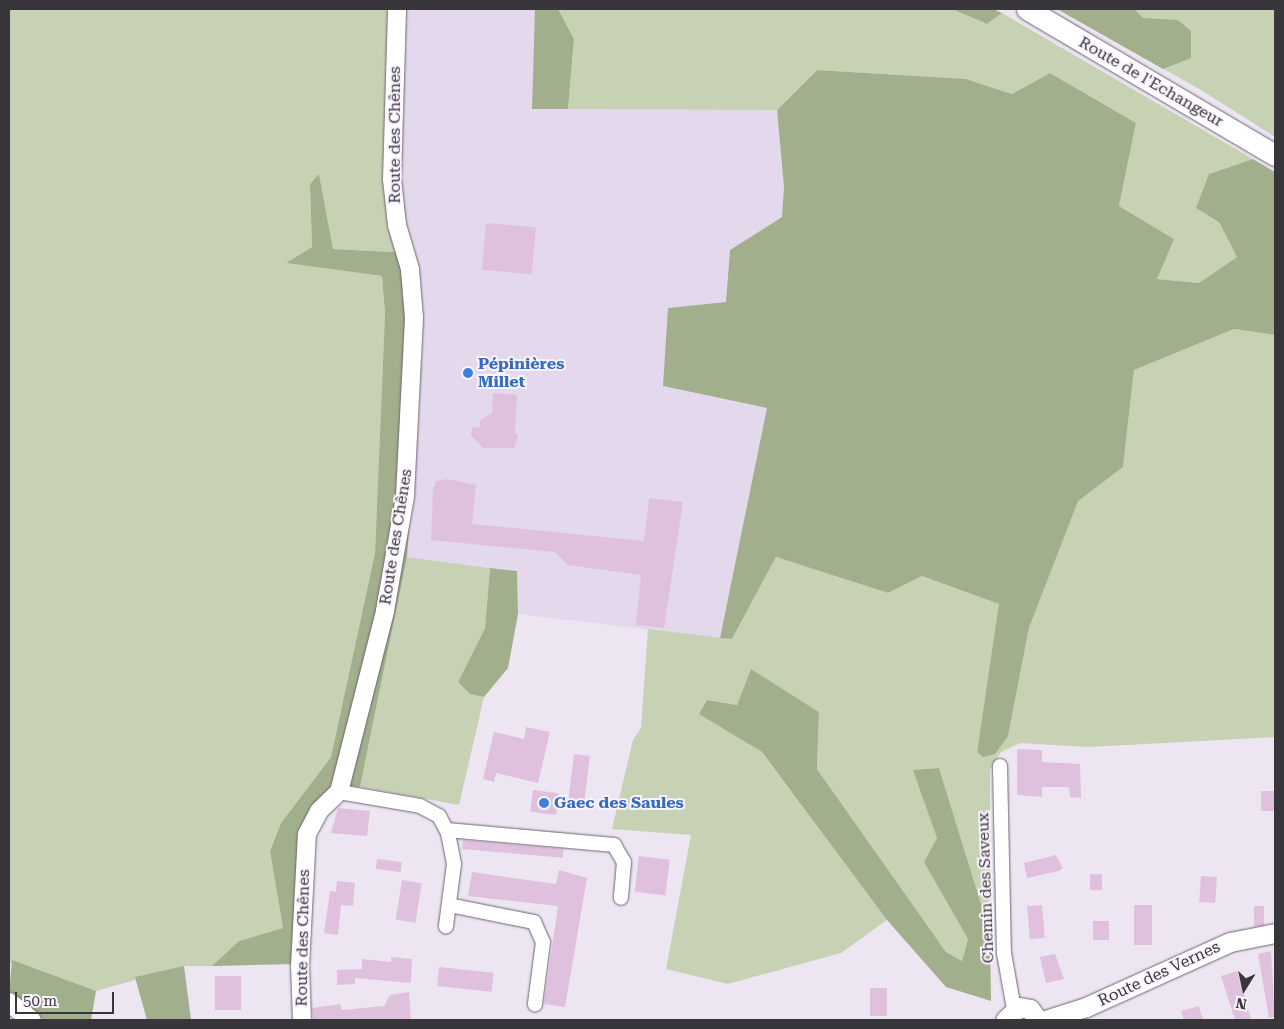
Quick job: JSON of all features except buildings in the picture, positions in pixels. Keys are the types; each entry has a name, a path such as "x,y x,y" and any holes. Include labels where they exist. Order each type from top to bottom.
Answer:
{"main road":[{"name":"Route de l'Echangeur","path":"1027,9 1275,155"},
{"name":"Route des Vernes","path":"1045,1020 1086,1007 1230,942 1275,933"},
{"path":"9,1002 32,1020"},
{"path":"1010,1015 1030,1009 1038,1020"}],"street":[{"name":"Route des Chênes","path":"302,1020 304,850 318,811 339,792 385,612 405,496 414,318 410,270 397,225 392,180 397,9"},
{"name":"Chemin des Saveux","path":"1000,766 1003,936 1010,1015"},
{"path":"339,792 420,806 439,816 446,830 454,864 446,926"},
{"path":"446,830 614,845 624,862 621,898"},
{"path":"449,905 534,922 543,942 535,1004"}],"shaded area":[{"path":"406,9 535,9 533,109 777,110 784,187 782,217 730,250 726,302 668,308 664,386 768,407 720,638 518,614 517,571 407,557 421,369 399,204"}],"green space":[{"path":"9,9 406,9 399,204 412,253 333,249 319,175 310,184 312,247 286,263 382,276 385,313 375,553 331,757 281,823 270,851 283,928 239,941 212,966 184,966 96,991 9,963"},
{"path":"535,9 558,9 574,39 568,109 532,109"},
{"path":"558,9 952,9 987,24 1002,13 1253,159 1209,174 1219,222 1237,257 1199,283 1156,279 1174,239 1119,206 1136,123 1050,73 1012,94 966,79 817,70 777,110 568,109 574,39"},
{"path":"952,9 993,9 1002,13 987,24"},
{"path":"1057,9 1134,9 1143,18 1178,20 1191,31 1191,58 1163,69"},
{"path":"1058,9 1275,9 1275,137 1201,90"},
{"path":"817,70 966,79 1012,94 1050,73 1136,123 1119,206 1174,239 1157,279 1199,283 1237,257 1219,222 1196,208 1209,174 1253,159 1275,172 1275,335 1234,329 1134,370 1123,467 1078,501 1029,628 1008,736 995,754 983,757 977,752 999,604 922,576 888,593 776,557 732,639 720,638 767,408 663,386 668,308 726,302 730,250 782,217 784,187 777,110"},
{"path":"319,174 333,249 412,253 418,274 421,369 407,557 360,787 333,784 302,825 294,964 212,966 239,941 283,928 270,851 281,823 331,757 375,553 385,313 382,276 286,263 312,247 310,184"},
{"path":"1234,329 1275,335 1275,737 1088,747 1020,743 1001,752 990,770 990,933 939,768 914,770 937,838 925,862 968,939 962,961 946,952 817,769 819,712 751,670 737,705 707,700 700,714 762,752 887,920 841,953 728,984 666,969 691,835 612,829 633,740 641,728 648,629 732,639 776,557 888,593 922,576 1000,604 977,751 1008,736 1029,628 1078,500 1123,467 1134,370"},
{"path":"407,557 490,568 485,628 458,682 470,694 484,697 459,805 360,787"},
{"path":"490,568 517,571 518,614 508,668 484,697 470,694 458,682 485,628"},
{"path":"751,669 819,712 817,769 946,952 962,961 968,939 924,862 937,838 913,770 939,768 990,933 991,1001 946,987 887,920 762,752 699,714 707,700 737,705"},
{"path":"12,960 96,991 91,1020 44,1020 9,995"},
{"path":"184,966 191,1020 147,1020 135,977"}],"place":[{"name":"Pépinières Millet","path":"468,373"},
{"name":"Gaec des Saules","path":"544,803"}]}
